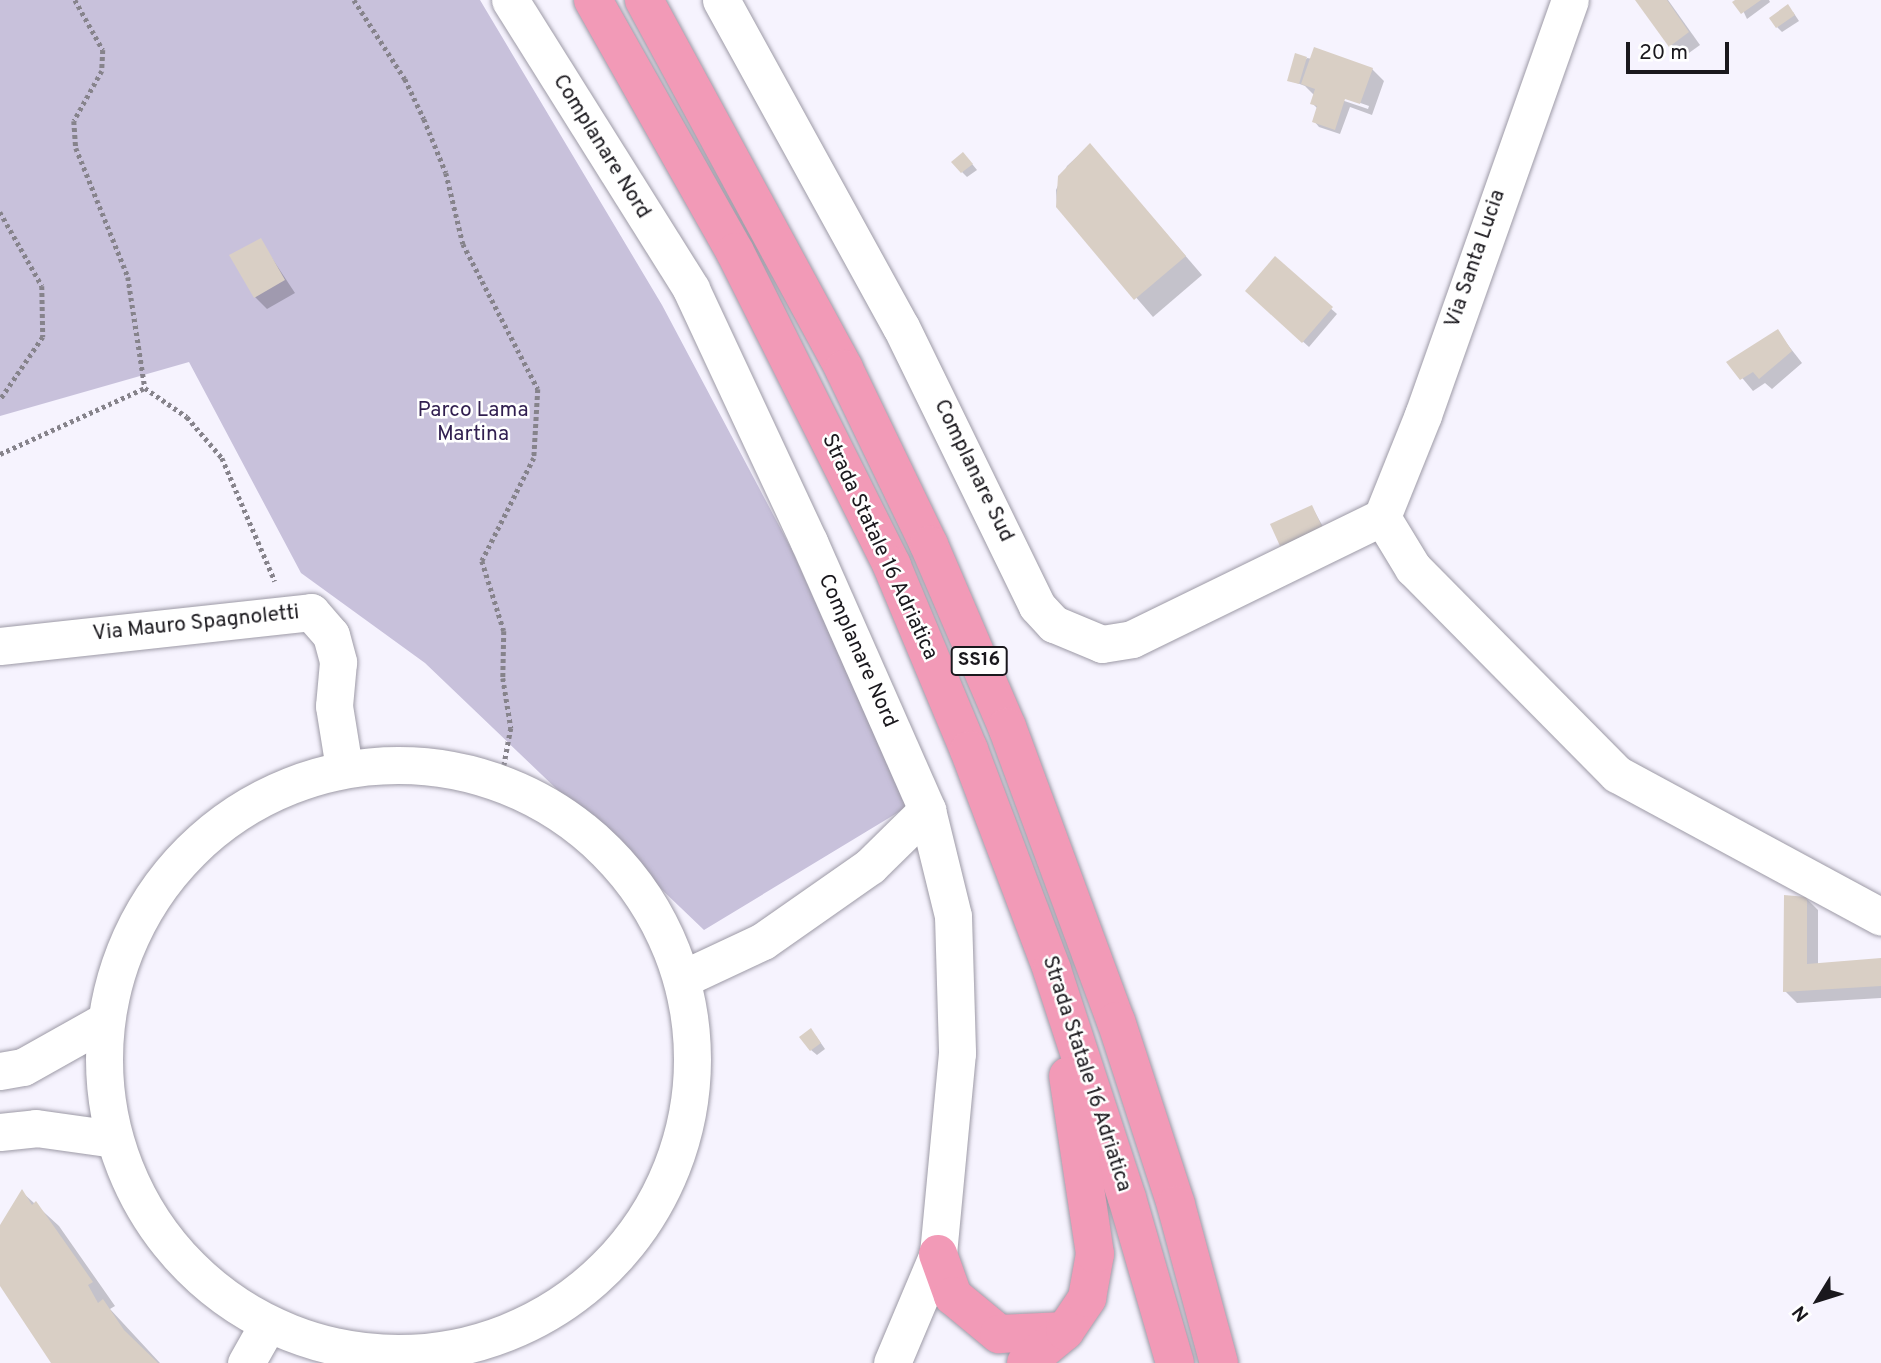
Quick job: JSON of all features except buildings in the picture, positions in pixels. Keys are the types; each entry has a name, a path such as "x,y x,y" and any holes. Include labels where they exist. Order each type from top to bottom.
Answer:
{"highway":[{"name":"Strada Statale 16 Adriatica","path":"593,0 735,253 892,566 969,750 1052,970 1128,1198 1175,1363"},
{"name":"Strada Statale 16 Adriatica","path":"644,0 844,369 929,545 997,703 1116,1021 1176,1205 1219,1363"},
{"path":"1026,1363 1065,1331 1087,1298 1096,1254 1052,970"},
{"path":"938,1254 953,1296 999,1334 1065,1331"}],"street":[{"name":"Complanare Nord","path":"510,0 691,289 809,542 927,810 953,916 957,1053 938,1254 892,1363"},
{"name":"Complanare Sud","path":"721,0 901,327 1037,606 1054,624 1102,643 1132,639 1382,517"},
{"name":"Via Santa Lucia","path":"1382,517 1423,415 1570,0"},
{"path":"1382,517 1413,568 1617,774 1881,917"},
{"name":"Via Mauro Spagnoletti","path":"0,646 312,612 331,635 338,662 334,706 344,768"},
{"path":"397,763 450,768 501,782 551,806 596,840 633,881 662,928 682,979 693,1040 690,1102 676,1162 648,1217 610,1265 563,1304 508,1333 449,1350 387,1354 326,1345 268,1324 216,1291 172,1248 137,1196 114,1139 104,1080 106,1021 117,969 137,920 166,876 203,837 246,805 293,783 344,768 397,763"},
{"path":"682,979 763,941 870,866 927,810"},
{"path":"0,1071 23,1067 106,1021"},
{"path":"0,1132 36,1128 114,1139"},
{"path":"246,1363 268,1324"}],"path":[{"path":"75,0 103,50 102,71 75,121 76,148 128,277 145,388 187,417 222,458 287,613"},
{"path":"354,0 405,79 424,119 446,173 463,244 538,389 534,458 482,561 504,631 503,678 511,728 501,782"},
{"path":"0,212 42,286 43,337 0,400"},
{"path":"0,454 145,388"}],"green space":[{"name":"Parco Lama Martina","path":"0,0 480,0 662,305 792,550 907,807 704,930 425,663 301,573 189,362 0,416"}]}
